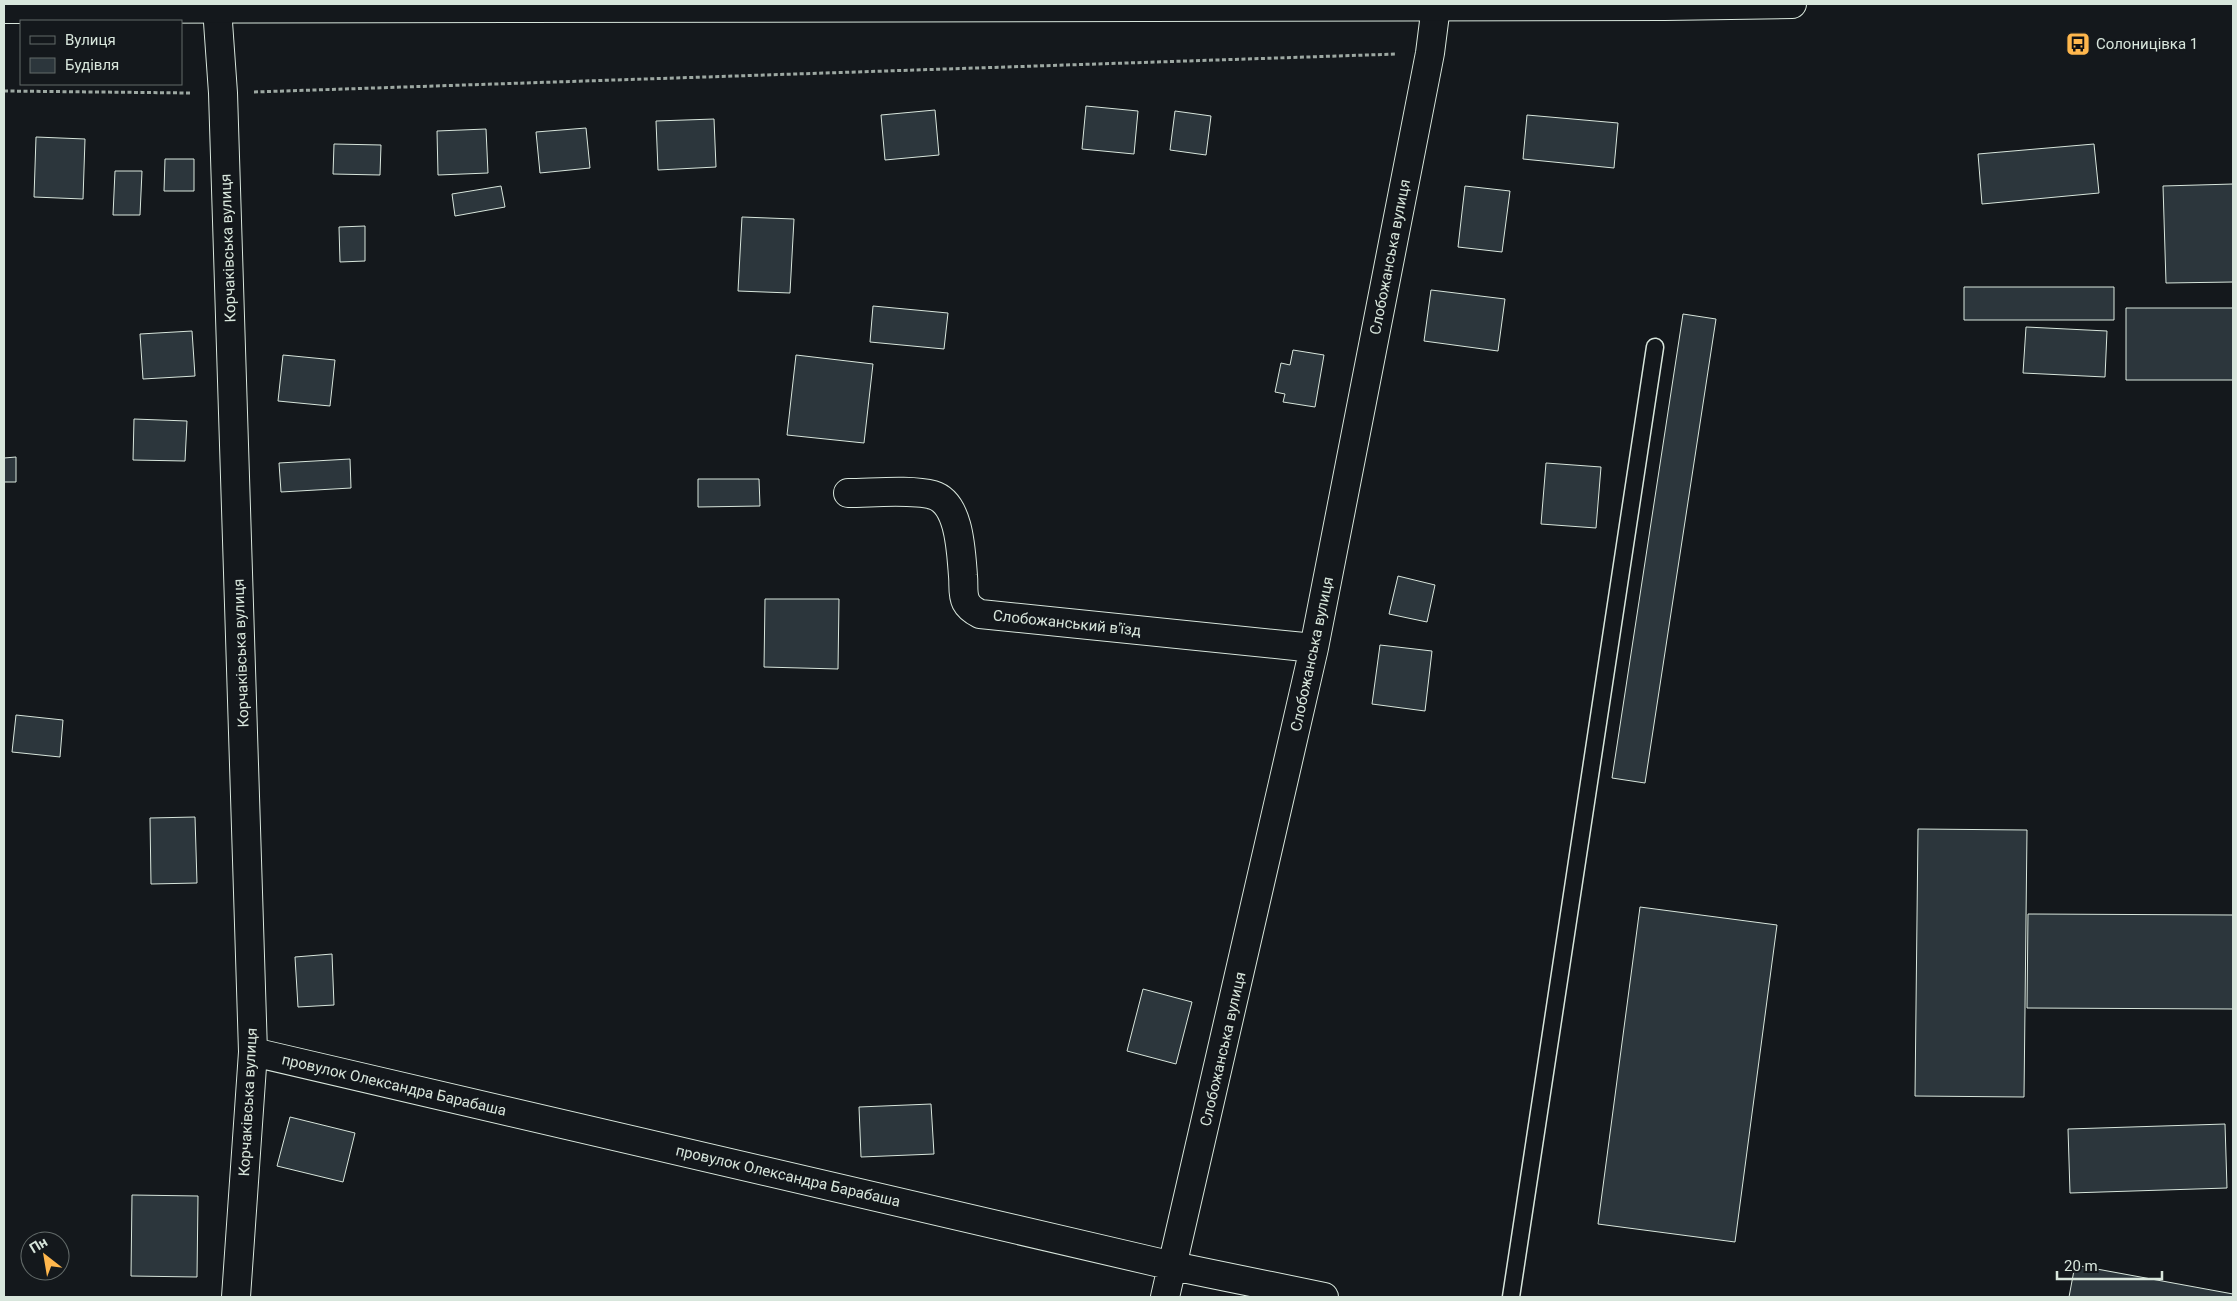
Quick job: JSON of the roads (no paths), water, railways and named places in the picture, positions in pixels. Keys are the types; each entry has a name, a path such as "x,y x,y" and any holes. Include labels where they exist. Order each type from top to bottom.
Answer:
{"street":[{"path":"4,9 166,6 217,8 1792,4"},
{"name":"Слобожанська вулиця","path":"1165,1297 1314,648 1430,53 1436,6"},
{"name":"Корчаківська вулиця","path":"217,8 223,93 253,1052 236,1297"},
{"name":"Слобожанський в'їзд","path":"848,493 921,493 934,495 948,505 955,519 964,596 969,608 980,614 1314,648"},
{"name":"провулок Олександра Барабаша","path":"253,1052 1173,1266 1324,1297"}],"lane":[{"path":"1511,1297 1655,347"}],"place":[{"name":"Солоницівка 1","path":"2078,44"}]}
